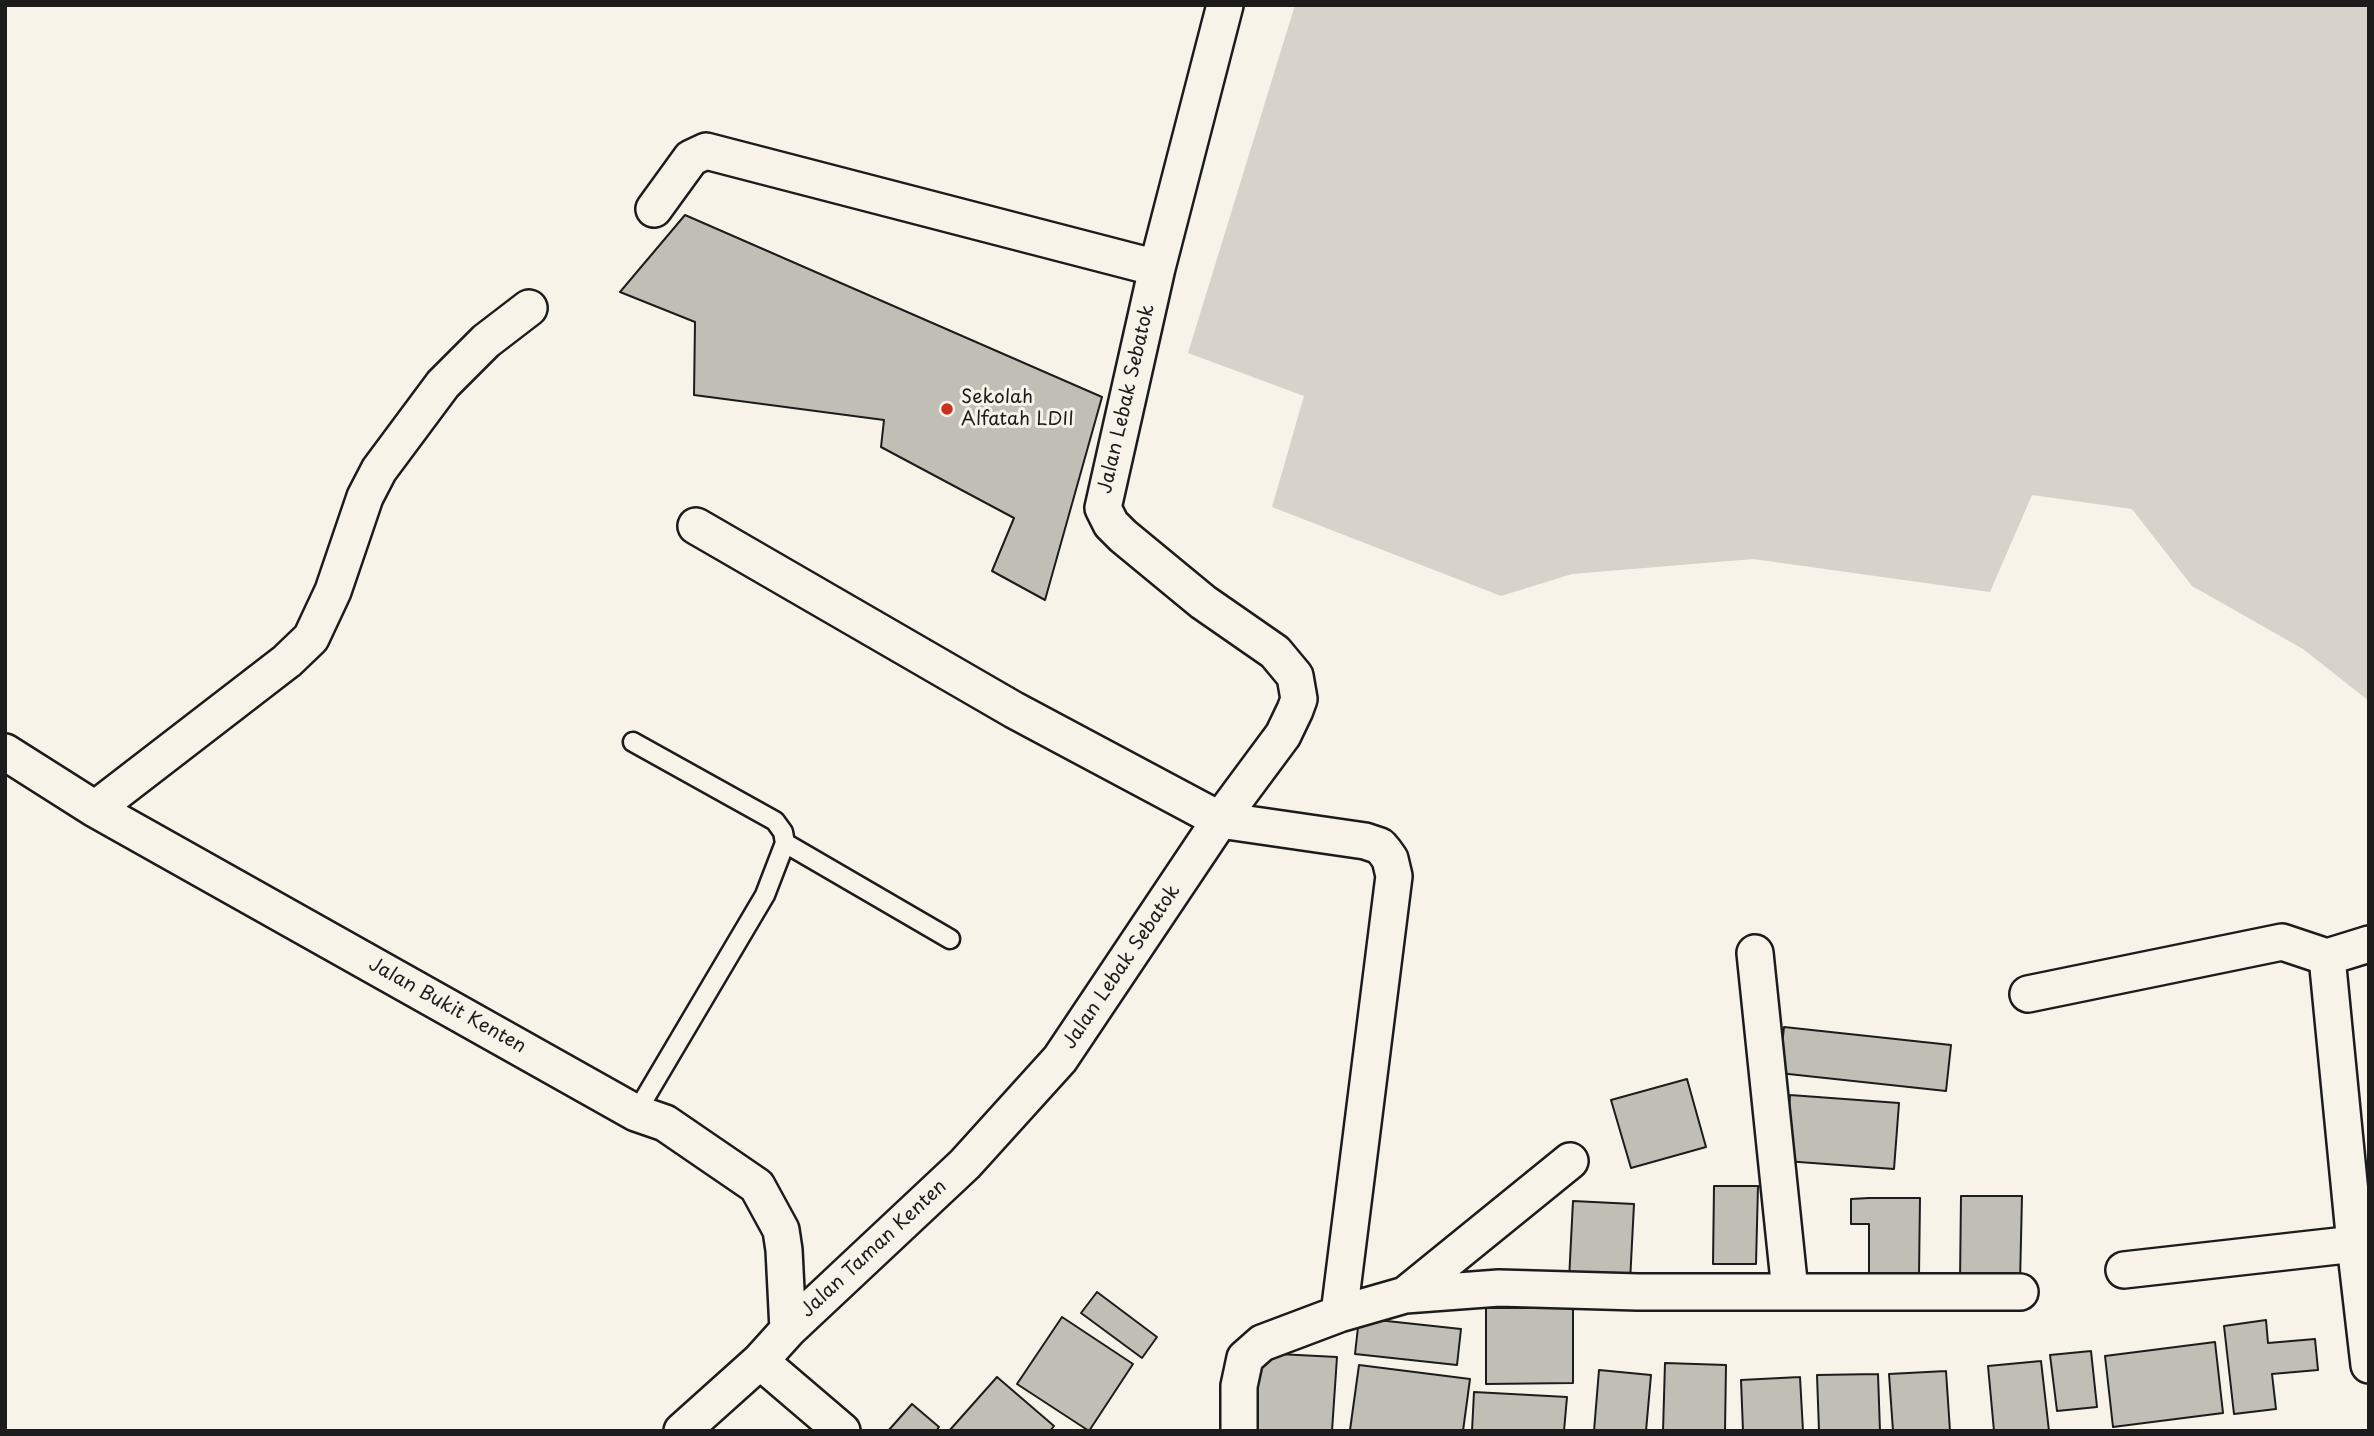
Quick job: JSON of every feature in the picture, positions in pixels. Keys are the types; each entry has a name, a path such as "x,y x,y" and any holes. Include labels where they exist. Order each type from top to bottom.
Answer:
{"street":[{"name":"Jalan Lebak Sebatok","path":"1059,1059 1220,820 1283,735 1298,699 1295,676 1267,645 1203,602 1123,536 1111,524 1103,508 1157,268 1224,5"},
{"path":"654,209 688,161 694,155 706,151 1157,268"},
{"path":"95,809 287,661 311,638 333,592 365,497 379,470 443,383 486,341 529,308"},
{"path":"696,526 1014,710 1220,820 1372,842 1385,852 1394,876 1339,1314"},
{"name":"Jalan Bukit Kenten","path":"5,752 95,809 636,1113 665,1123 757,1186 780,1230 784,1250 788,1329"},
{"path":"2028,994 2283,942 2327,957 2369,944"},
{"path":"1755,953 1790,1291"},
{"path":"2327,957 2362,1243 2369,1365"},
{"name":"Jalan Taman Kenten","path":"682,1431 760,1361 788,1329 965,1164 1059,1059"},
{"path":"1405,1295 1570,1161"},
{"path":"2124,1270 2362,1243"},
{"path":"1239,1431 1239,1386 1245,1359 1262,1343 1339,1314 1405,1295 1499,1287 1638,1292 2020,1292"},
{"path":"760,1361 842,1431"}],"lane":[{"path":"633,742 775,821 783,832 785,843 765,895 636,1113"},
{"path":"785,843 950,939"}],"shaded area":[{"path":"1295,5 2369,5 2369,701 2303,649 2192,586 2132,509 2032,495 1990,592 1753,559 1572,574 1501,596 1272,507 1304,396 1188,353"}],"building":[{"name":"Sekolah Alfatah LDII","path":"685,215 1102,397 1045,600 992,571 1014,518 881,447 884,420 694,395 695,322 620,292"},
{"path":"1784,1027 1951,1045 1946,1091 1779,1073"},
{"path":"1687,1079 1706,1147 1631,1168 1611,1100"},
{"path":"1790,1095 1899,1103 1894,1169 1785,1161"},
{"path":"1714,1186 1758,1186 1756,1264 1713,1264"},
{"path":"1961,1196 2022,1196 2020,1283 1960,1282"},
{"path":"1920,1198 1919,1276 1869,1275 1869,1224 1851,1224 1851,1199"},
{"path":"1573,1201 1634,1204 1630,1282 1569,1280"},
{"path":"1097,1292 1157,1337 1142,1358 1081,1313"},
{"path":"1486,1308 1573,1308 1573,1383 1486,1384"},
{"path":"1062,1317 1133,1364 1089,1431 1017,1384"},
{"path":"1359,1318 1461,1329 1457,1365 1355,1354"},
{"path":"2266,1320 2268,1343 2315,1339 2318,1370 2272,1374 2276,1409 2234,1414 2224,1326"},
{"path":"2215,1342 2223,1413 2113,1427 2105,1356"},
{"path":"2091,1351 2097,1407 2057,1411 2050,1355"},
{"path":"1259,1353 1337,1357 1332,1431 1254,1431"},
{"path":"2041,1361 2049,1431 1994,1431 1988,1366"},
{"path":"1665,1363 1726,1365 1725,1431 1663,1431"},
{"path":"1359,1365 1470,1379 1463,1431 1350,1430"},
{"path":"1599,1370 1651,1375 1646,1431 1594,1431"},
{"path":"1946,1371 1950,1431 1893,1431 1889,1374"},
{"path":"1878,1374 1880,1431 1819,1431 1817,1375"},
{"path":"997,1377 1054,1426 1050,1431 949,1431"},
{"path":"1800,1377 1803,1431 1743,1431 1741,1380"},
{"path":"1474,1392 1567,1397 1564,1431 1472,1431"},
{"path":"912,1404 939,1427 936,1431 888,1431"}],"place":[{"name":"Sekolah Alfatah LDII","path":"947,409"}]}
